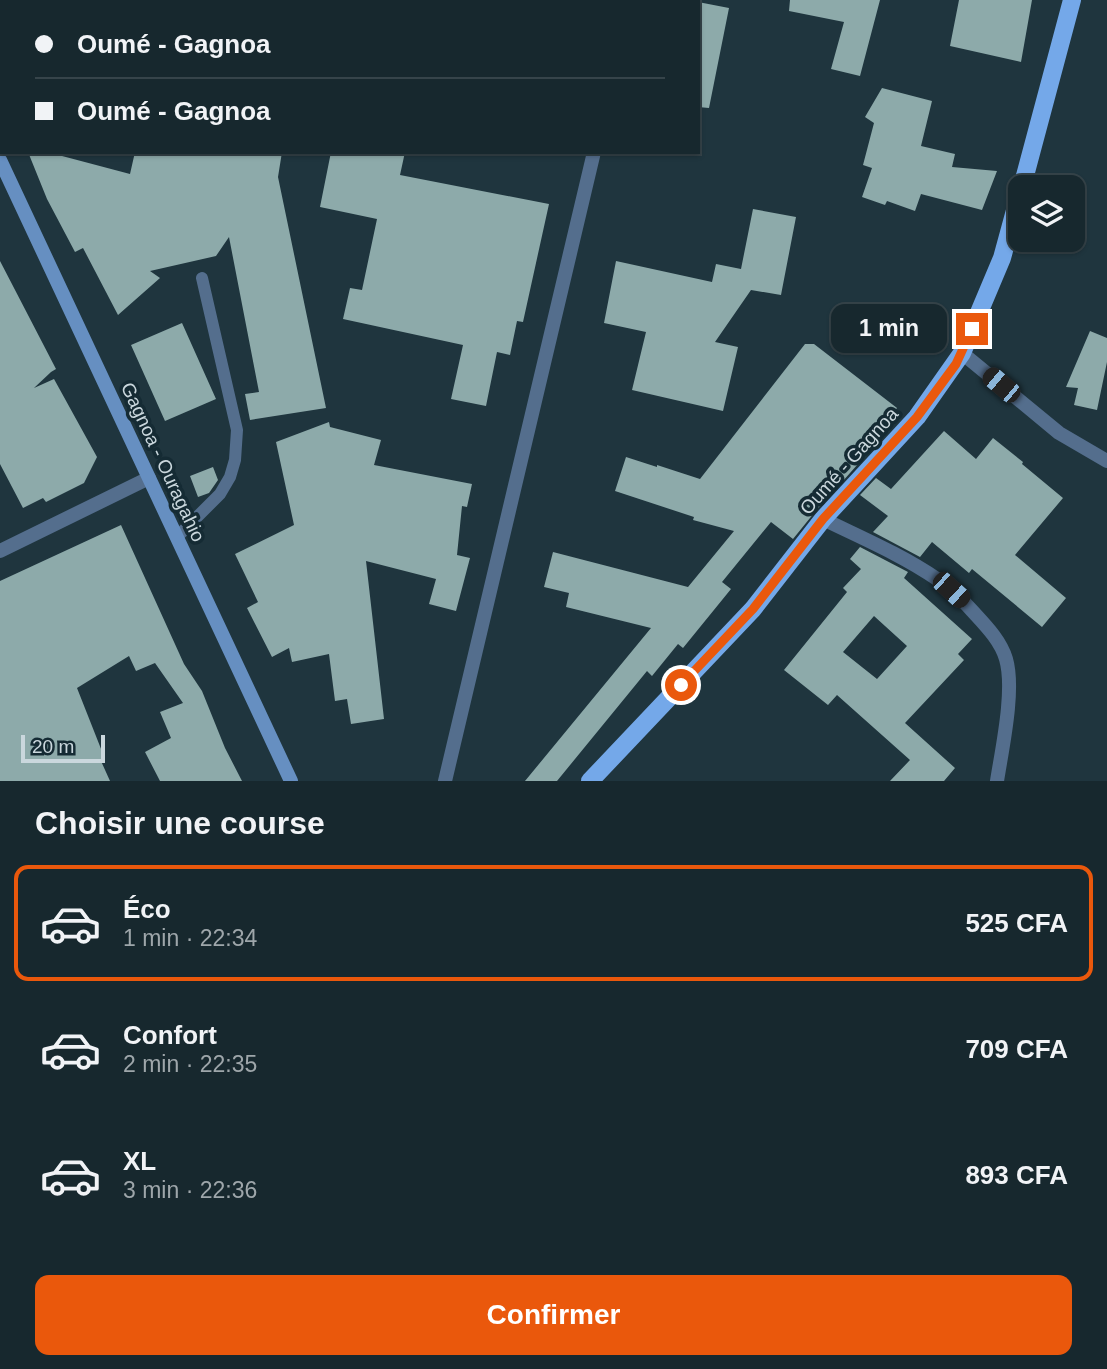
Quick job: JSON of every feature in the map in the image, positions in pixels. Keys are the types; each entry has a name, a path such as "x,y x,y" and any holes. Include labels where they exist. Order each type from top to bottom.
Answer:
{"main road":[{"name":"Oumé - Gagnoa","path":"1025,175 1072,0"},
{"name":"Gagnoa - Ouragahio","path":"0,160 291,781"},
{"name":"Oumé - Gagnoa","path":"590,781 753,609 823,519 917,417 962,353 1002,258 1008,237"}],"street":[{"path":"445,781 594,154"},
{"path":"962,353 1059,433 1107,461"},
{"path":"0,551 149,478"},
{"path":"823,519 900,556 939,580 962,600 997,639 1006,658 1009,679 997,781"}],"lane":[{"path":"177,537 220,494 230,477 235,460 237,430 202,278"}],"building":[{"path":"790,0 880,0 860,76 831,69 844,22 789,11"},
{"path":"959,0 1032,0 1021,62 950,46"},
{"path":"700,2 729,8 709,108 700,107"},
{"path":"882,88 932,101 921,146 955,154 952,167 997,171 982,210 921,194 915,211 887,201 885,205 862,197 872,168 863,165 874,123 865,117"},
{"path":"29,154 55,154 130,174 135,154 282,154 278,177 326,408 250,420 245,394 259,392 229,237 216,256 150,271 160,278 118,315 83,248 75,252 47,199"},
{"path":"331,154 405,154 400,175 549,204 523,322 517,321 510,355 497,352 486,406 451,399 463,345 343,319 350,288 362,290 377,219 320,207"},
{"path":"753,209 796,217 781,295 751,290 715,342 738,347 723,411 632,390 646,332 604,323 616,261 712,282 716,264 741,269"},
{"path":"0,261 56,369 34,388 54,379 97,457 84,483 46,502 43,498 23,508 0,464"},
{"path":"182,323 216,399 165,421 131,345"},
{"path":"1090,331 1107,338 1107,362 1097,410 1074,405 1078,388 1066,387"},
{"path":"805,344 814,344 897,408 855,462 858,464 842,482 840,481 793,539 771,522 722,582 731,589 683,648 678,644 652,676 647,671 557,781 525,781 651,628 566,607 569,593 544,587 553,552 688,587 734,531 693,520 694,517 615,491 626,457 700,479"},
{"path":"329,422 330,427 381,440 374,465 472,484 467,507 462,506 457,555 470,558 456,611 429,604 436,579 366,561 384,719 351,724 347,699 335,701 329,654 292,662 289,648 272,657 247,608 258,602 235,554 294,525 276,442"},
{"path":"944,431 976,459 993,438 1063,498 1015,555 1066,598 1042,627 972,569 969,573 932,542 920,557 873,532 888,516 860,495 876,478 891,489"},
{"path":"213,467 218,480 209,493 198,497 190,476"},
{"path":"121,525 184,664 202,691 225,748 242,781 160,781 145,752 171,738 160,712 183,703 155,663 136,671 129,656 77,688 105,759 101,761 110,781 0,781 0,581"},
{"path":"860,547 908,572 904,578 972,639 958,654 964,660 905,723 955,768 944,781 890,781 910,760 837,695 828,705 784,670 847,592 843,588 861,569 850,559","holes":["874,616 907,646 877,679 843,652"]}],"route":[{"path":"681,685 753,609 823,519 917,417 956,364 972,329"}]}
